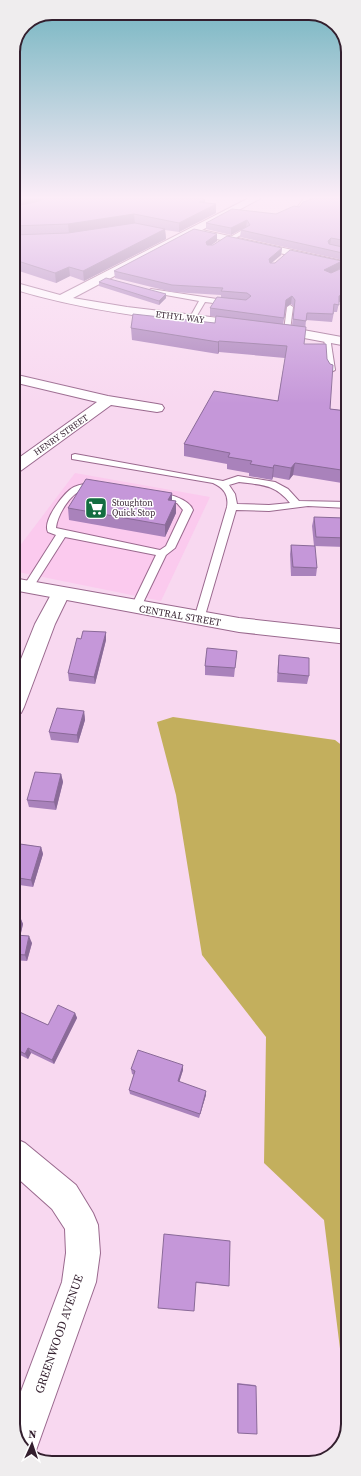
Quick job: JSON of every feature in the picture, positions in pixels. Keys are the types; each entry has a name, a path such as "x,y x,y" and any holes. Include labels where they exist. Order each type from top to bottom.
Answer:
{"street":[{"path":"61,299 123,267"},
{"name":"ETHYL WAY","path":"20,287 61,299 98,306 287,330 341,340"},
{"path":"20,380 108,400 157,408"},
{"name":"HENRY STREET","path":"20,464 95,412 108,400"},
{"name":"CENTRAL STREET","path":"21,586 198,619 280,631 341,636"},
{"path":"20,689 45,624 61,593"},
{"name":"GREENWOOD AVENUE","path":"20,1159 64,1197 81,1225 83,1253 79,1282 23,1437"}],"lane":[{"path":"102,278 115,282"},
{"path":"142,289 203,300 239,303"},
{"path":"192,319 203,300"},
{"path":"287,330 290,307"},
{"path":"327,337 331,370"},
{"path":"75,457 205,479 223,484 238,479 272,484 285,490 296,504"},
{"path":"198,619 232,507 232,495 223,484"},
{"path":"104,487 90,486 77,489 71,493 52,522 51,530 62,534 162,553"},
{"path":"136,607 162,553 170,548 188,510 187,507 175,499 143,494"},
{"path":"232,507 269,508 296,504 341,505"},
{"path":"21,586 62,534"}],"shaded area":[{"path":"75,473 210,497 161,601 20,572 20,546"},
{"path":"173,717 335,740 341,745 341,1357 324,1220 264,1163 266,1037 202,955 176,795 157,722"}],"building":[{"path":"36,267 91,267 83,271 69,267 55,273"},
{"path":"122,267 330,267 324,270 331,273 341,269 341,295 339,296 339,305 334,304 333,314 307,313 306,321 293,319 295,300 292,296 286,300 284,318 210,308 217,297 246,300 251,296 247,293 221,291 223,288 172,285 114,271"},
{"path":"106,278 166,294 159,301 99,282"},
{"path":"133,314 215,323 216,316 306,327 304,344 326,344 327,359 330,364 333,365 330,409 341,410 341,470 295,463 291,468 274,465 273,468 250,464 252,461 228,457 230,453 184,444 214,391 278,401 287,346 218,342 131,328"},
{"path":"86,479 172,493 168,500 176,501 165,525 68,508"},
{"path":"314,517 341,518 341,538 316,537"},
{"path":"291,545 315,546 317,568 293,567"},
{"path":"83,631 106,632 94,677 68,673 77,638 81,639"},
{"path":"207,648 237,651 235,668 205,666"},
{"path":"279,655 309,658 309,676 278,673"},
{"path":"57,708 84,711 77,735 49,732"},
{"path":"35,772 61,774 54,802 27,800"},
{"path":"20,844 41,847 31,880 20,878"},
{"path":"20,935 29,936 25,955 20,955"},
{"path":"58,1005 75,1013 52,1060 28,1048 25,1054 20,1051 20,1012 48,1025"},
{"path":"138,1050 183,1065 178,1081 206,1091 200,1114 129,1090 135,1071 131,1069"},
{"path":"164,1234 230,1241 229,1286 196,1282 194,1311 158,1308"},
{"path":"238,1384 256,1386 257,1434 238,1433"}],"place":[{"name":"Stoughton Quick Stop","path":"96,508"}]}
